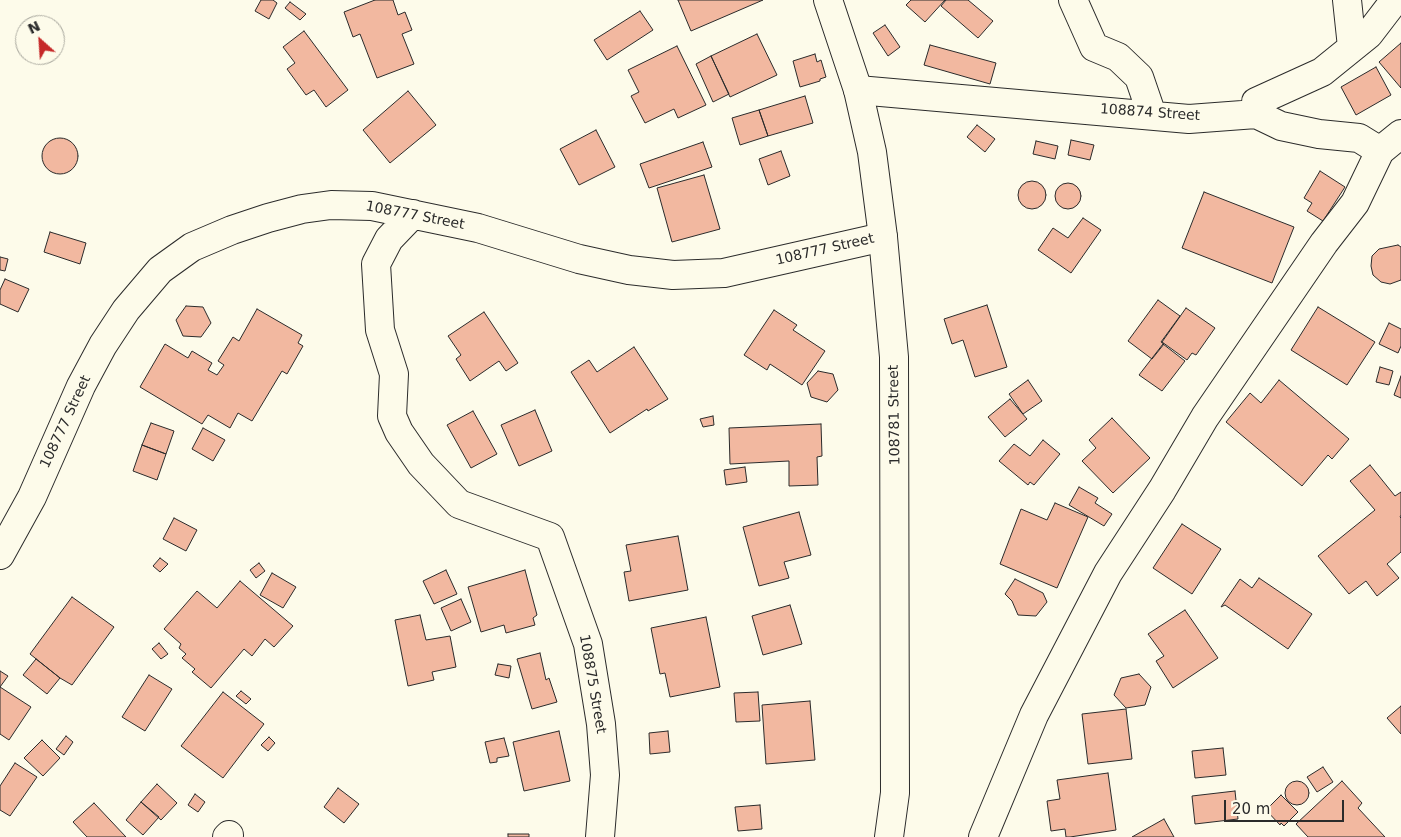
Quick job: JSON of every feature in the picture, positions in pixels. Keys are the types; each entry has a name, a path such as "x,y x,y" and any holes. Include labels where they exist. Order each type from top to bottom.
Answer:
{"street":[{"path":"1073,0 1094,47 1118,57 1139,77 1152,115"},
{"path":"1346,0 1352,47"},
{"path":"1380,151 1359,138 1319,134 1281,126 1256,114 1256,102 1322,72 1369,34 1395,0"},
{"name":"108781 Street","path":"833,2 858,90 872,152 883,237 894,357 893,698 895,793 890,837"},
{"name":"108874 Street","path":"858,90 1189,118 1256,114"},
{"path":"983,837 1034,715 1108,573 1162,490 1205,417 1324,243 1355,203 1380,151 1401,134"},
{"name":"108777 Street","path":"0,555 32,497 81,386 103,345 126,310 160,270 192,247 232,230 302,209 331,205 372,206 478,228 579,259 629,270 673,275 724,273 883,237"},
{"name":"108875 Street","path":"413,214 389,239 376,264 380,330 394,374 392,416 399,432 421,464 459,504 550,537 588,644 601,724 605,775 600,837"}],"building":[{"path":"261,0 273,0 277,3 269,19 255,11"},
{"path":"375,0 393,0 398,15 405,12 412,30 402,34 414,64 377,78 360,34 353,37 344,12"},
{"path":"678,0 763,0 691,31"},
{"path":"911,0 945,0 925,22 906,5"},
{"path":"946,0 968,0 993,21 978,38 941,6"},
{"path":"290,2 306,14 300,20 285,8"},
{"path":"640,11 653,30 607,60 594,40"},
{"path":"885,25 900,47 888,56 873,33"},
{"path":"304,31 348,90 326,107 314,90 306,95 287,69 295,63 283,47"},
{"path":"757,34 777,75 730,97 711,56"},
{"path":"1401,43 1401,88 1379,62"},
{"path":"930,45 996,63 990,84 924,65"},
{"path":"677,46 706,105 678,118 674,109 645,123 631,96 639,92 628,70"},
{"path":"815,54 817,62 821,60 826,77 820,79 820,81 800,87 793,61"},
{"path":"711,56 729,94 713,102 696,64"},
{"path":"1376,67 1391,95 1356,115 1341,87"},
{"path":"408,91 436,125 390,163 363,130"},
{"path":"805,96 813,123 768,136 759,110"},
{"path":"759,110 768,136 740,145 732,118"},
{"path":"977,125 995,139 985,152 967,137"},
{"path":"596,130 615,167 579,185 560,149"},
{"path":"60,138 67,139 73,143 77,149 77,163 73,169 67,173 60,174 53,173 47,169 43,163 42,156 43,149 47,143 53,139"},
{"path":"1071,140 1094,145 1090,160 1068,155"},
{"path":"1036,141 1058,146 1055,159 1033,154"},
{"path":"703,142 712,167 649,188 640,164"},
{"path":"781,151 790,176 768,185 759,159"},
{"path":"1320,171 1345,187 1323,221 1307,211 1312,203 1304,198"},
{"path":"704,175 720,229 672,242 657,188"},
{"path":"1032,181 1042,185 1046,195 1042,205 1032,209 1022,205 1018,195 1022,185"},
{"path":"1068,183 1078,186 1081,196 1078,206 1068,209 1058,206 1055,196 1058,186"},
{"path":"1204,192 1294,227 1272,283 1182,248"},
{"path":"1083,218 1101,230 1071,273 1038,250 1053,228 1068,238"},
{"path":"50,232 86,243 80,264 44,252"},
{"path":"1398,245 1401,247 1401,280 1390,284 1381,282 1373,275 1371,266 1372,256 1379,249"},
{"path":"0,257 8,259 5,271 0,270"},
{"path":"5,279 29,289 18,312 0,304 0,290"},
{"path":"1158,300 1180,316 1161,342 1164,344 1152,359 1128,341"},
{"path":"987,305 1007,367 975,377 963,340 952,344 944,319"},
{"path":"186,306 203,307 211,323 201,337 183,336 176,320"},
{"path":"1318,307 1375,342 1347,385 1291,350"},
{"path":"1186,308 1215,328 1196,355 1192,353 1187,360 1162,342"},
{"path":"257,309 302,335 298,343 303,346 287,374 282,371 252,421 238,413 230,428 208,415 202,424 140,387 165,344 188,358 192,351 212,363 208,370 217,375 224,365 218,361 233,337 239,341"},
{"path":"774,310 797,325 793,330 825,351 802,385 770,364 767,370 744,355"},
{"path":"484,312 518,363 506,371 499,361 470,381 456,359 461,355 448,336"},
{"path":"1389,323 1401,329 1401,346 1398,353 1379,344"},
{"path":"1163,344 1185,361 1162,391 1139,375"},
{"path":"634,347 668,399 648,411 647,409 610,433 571,372 589,360 597,372"},
{"path":"1380,367 1393,371 1389,385 1376,382"},
{"path":"818,371 833,374 838,390 827,402 811,397 807,383"},
{"path":"1401,376 1401,398 1394,395"},
{"path":"1028,380 1042,401 1023,414 1009,394"},
{"path":"1279,380 1349,439 1332,459 1328,455 1302,486 1226,422 1250,393 1261,403"},
{"path":"1010,399 1027,419 1005,437 988,417"},
{"path":"535,410 552,451 519,466 501,425"},
{"path":"473,411 497,454 471,468 447,425"},
{"path":"713,416 714,425 703,427 700,419"},
{"path":"1112,418 1150,458 1113,493 1082,461 1096,448 1089,440"},
{"path":"151,423 174,431 166,454 142,445"},
{"path":"821,424 822,456 817,457 818,485 789,486 789,461 730,464 729,428"},
{"path":"203,428 225,440 213,461 192,449"},
{"path":"1043,440 1060,454 1034,485 1030,482 1028,485 999,461 1014,444 1030,456"},
{"path":"142,445 166,454 157,480 133,471"},
{"path":"1370,465 1395,496 1401,492 1401,552 1387,564 1399,578 1377,596 1366,581 1349,594 1318,556 1375,510 1350,481"},
{"path":"745,467 747,482 726,485 724,470"},
{"path":"1079,487 1098,498 1095,503 1112,514 1104,526 1069,505"},
{"path":"1055,503 1088,517 1057,588 1000,564 1021,509 1047,520"},
{"path":"799,512 811,555 784,562 789,578 759,586 743,527"},
{"path":"174,518 197,530 186,551 163,539"},
{"path":"1182,524 1221,549 1192,594 1153,568"},
{"path":"678,536 688,590 629,601 624,572 631,571 626,545"},
{"path":"160,558 168,564 160,572 153,566"},
{"path":"259,563 265,571 256,578 250,570"},
{"path":"446,570 457,594 434,604 423,581"},
{"path":"525,570 537,615 533,618 535,625 506,633 504,625 481,632 468,587"},
{"path":"272,573 296,587 283,608 260,595"},
{"path":"1259,578 1312,614 1288,649 1225,605 1221,607 1240,579 1252,588"},
{"path":"1015,579 1043,593 1047,602 1036,616 1018,615 1012,601 1005,594"},
{"path":"240,581 293,626 274,647 265,639 252,656 244,649 211,688 192,672 195,669 182,658 186,654 179,648 181,644 164,629 197,591 217,608"},
{"path":"72,597 114,627 72,685 30,654"},
{"path":"461,599 471,622 451,631 441,608"},
{"path":"790,605 802,644 763,655 752,616"},
{"path":"1185,610 1218,658 1173,688 1156,661 1164,656 1148,634"},
{"path":"420,615 426,640 450,636 456,667 432,672 434,680 408,686 395,620"},
{"path":"706,617 720,687 670,697 665,673 660,674 651,628"},
{"path":"159,643 168,654 161,659 152,649"},
{"path":"540,653 546,680 549,678 557,702 532,709 517,659"},
{"path":"36,659 60,678 47,694 23,675"},
{"path":"498,664 511,666 509,678 495,675"},
{"path":"0,671 8,676 0,687"},
{"path":"1139,674 1151,687 1145,705 1126,708 1114,695 1121,678"},
{"path":"149,675 172,689 145,731 122,717"},
{"path":"0,687 31,707 9,740 0,734"},
{"path":"241,691 251,699 246,704 236,696"},
{"path":"223,692 264,724 223,778 181,746"},
{"path":"758,692 760,721 736,722 734,693"},
{"path":"810,701 815,760 766,764 762,705"},
{"path":"1401,706 1401,734 1387,718"},
{"path":"1126,709 1132,759 1088,764 1082,714"},
{"path":"559,731 570,781 524,791 513,742"},
{"path":"668,731 670,752 650,754 649,733"},
{"path":"66,736 73,742 64,755 56,749"},
{"path":"269,737 275,743 268,751 261,745"},
{"path":"504,738 509,756 497,758 497,762 490,763 485,742"},
{"path":"42,740 60,758 43,776 24,758"},
{"path":"1223,748 1226,775 1195,778 1192,751"},
{"path":"15,763 37,777 10,816 0,810 0,786"},
{"path":"1323,767 1333,782 1317,792 1307,777"},
{"path":"1108,773 1116,830 1070,837 1066,837 1065,829 1051,831 1047,801 1060,799 1057,780"},
{"path":"1297,781 1306,784 1309,793 1306,802 1297,805 1288,802 1285,793 1288,784"},
{"path":"1342,781 1362,803 1358,808 1385,837 1308,837 1296,824"},
{"path":"157,784 177,803 161,820 141,802"},
{"path":"338,788 359,804 344,823 324,807"},
{"path":"1235,791 1238,819 1195,824 1192,796"},
{"path":"195,794 205,802 198,812 188,805"},
{"path":"1281,795 1298,812 1284,826 1281,823 1280,825 1266,810"},
{"path":"141,802 159,817 143,835 126,820"},
{"path":"94,803 126,837 87,837 73,822"},
{"path":"760,805 762,829 738,831 735,807"},
{"path":"1164,819 1174,837 1132,837"},
{"path":"508,834 529,834 529,837 508,837"}]}
